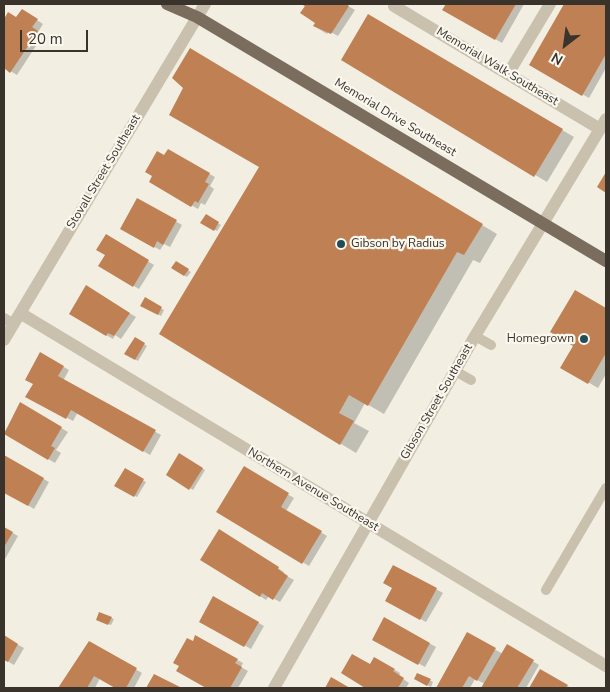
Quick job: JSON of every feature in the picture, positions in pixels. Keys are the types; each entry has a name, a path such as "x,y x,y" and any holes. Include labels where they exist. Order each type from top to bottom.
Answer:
{"main road":[{"name":"Memorial Drive Southeast","path":"167,4 198,17 606,261"}],"street":[{"name":"Stovall Street Southeast","path":"4,340 12,318 205,4"},
{"path":"508,74 550,4"},
{"name":"Memorial Walk Southeast","path":"394,6 508,74 604,126"},
{"name":"Gibson Street Southeast","path":"274,688 475,336 604,126"},
{"name":"Northern Avenue Southeast","path":"12,318 368,523 606,666"}],"lane":[{"path":"475,336 491,345"},
{"path":"455,371 471,380"},
{"path":"546,590 606,488"}],"building":[{"path":"301,4 346,4 349,6 331,34 313,26 315,23 300,13 305,6"},
{"path":"446,4 516,4 495,40 442,10"},
{"path":"564,4 606,4 606,54 582,96 529,65"},
{"path":"22,9 38,19 32,27 38,31 10,73 4,68 4,19 8,12 16,17"},
{"path":"368,14 563,129 534,177 341,60"},
{"name":"Gibson by Radius","path":"190,48 483,224 464,255 457,252 368,406 349,395 339,413 354,421 340,445 159,334 259,167 169,115 183,88 172,78"},
{"path":"168,149 210,173 205,182 209,184 198,203 195,201 191,207 149,182 152,176 145,172 157,151 164,155"},
{"path":"606,172 606,193 597,187"},
{"path":"137,198 177,220 163,245 157,241 154,248 120,229"},
{"path":"206,214 219,222 214,231 200,223"},
{"path":"106,234 149,260 133,287 98,266 105,255 96,250"},
{"path":"176,261 189,269 184,276 171,268"},
{"path":"86,285 130,313 114,336 108,333 106,336 69,314"},
{"name":"Homegrown","path":"575,290 606,308 606,353 588,384 560,368 573,346 550,332"},
{"path":"145,297 162,307 158,315 140,306"},
{"path":"135,337 145,343 135,360 124,354"},
{"path":"40,352 64,366 58,376 156,430 143,452 71,410 66,419 25,397 33,384 25,380"},
{"path":"20,402 62,427 51,446 55,448 48,460 4,434"},
{"path":"179,453 203,468 189,490 166,475"},
{"path":"4,455 44,478 28,506 4,493"},
{"path":"244,466 289,493 281,507 322,531 302,564 216,512"},
{"path":"125,468 144,479 134,497 114,486"},
{"path":"4,527 13,532 4,547"},
{"path":"219,529 279,567 278,569 288,576 273,600 262,593 260,597 200,560"},
{"path":"393,565 437,588 420,620 385,601 392,588 383,583"},
{"path":"213,596 259,622 244,647 199,622"},
{"path":"99,612 112,617 108,625 96,620"},
{"path":"384,617 430,643 418,665 372,640"},
{"path":"467,632 496,648 477,681 469,676 462,688 436,688"},
{"path":"4,635 18,644 8,662 4,660"},
{"path":"195,635 238,659 235,663 242,667 230,688 206,688 176,671 179,666 173,663 187,638 193,641"},
{"path":"89,641 137,668 126,688 115,688 94,676 87,688 58,688"},
{"path":"507,644 534,660 517,688 481,688"},
{"path":"352,654 370,664 374,657 395,669 393,671 404,678 398,688 365,688 341,673"},
{"path":"540,669 568,685 565,688 529,688"},
{"path":"417,673 431,679 427,686 414,679"},
{"path":"154,674 182,688 146,688"},
{"path":"331,677 350,688 325,688"}],"place":[{"name":"Gibson by Radius","path":"341,244"},
{"name":"Homegrown","path":"584,339"}]}
